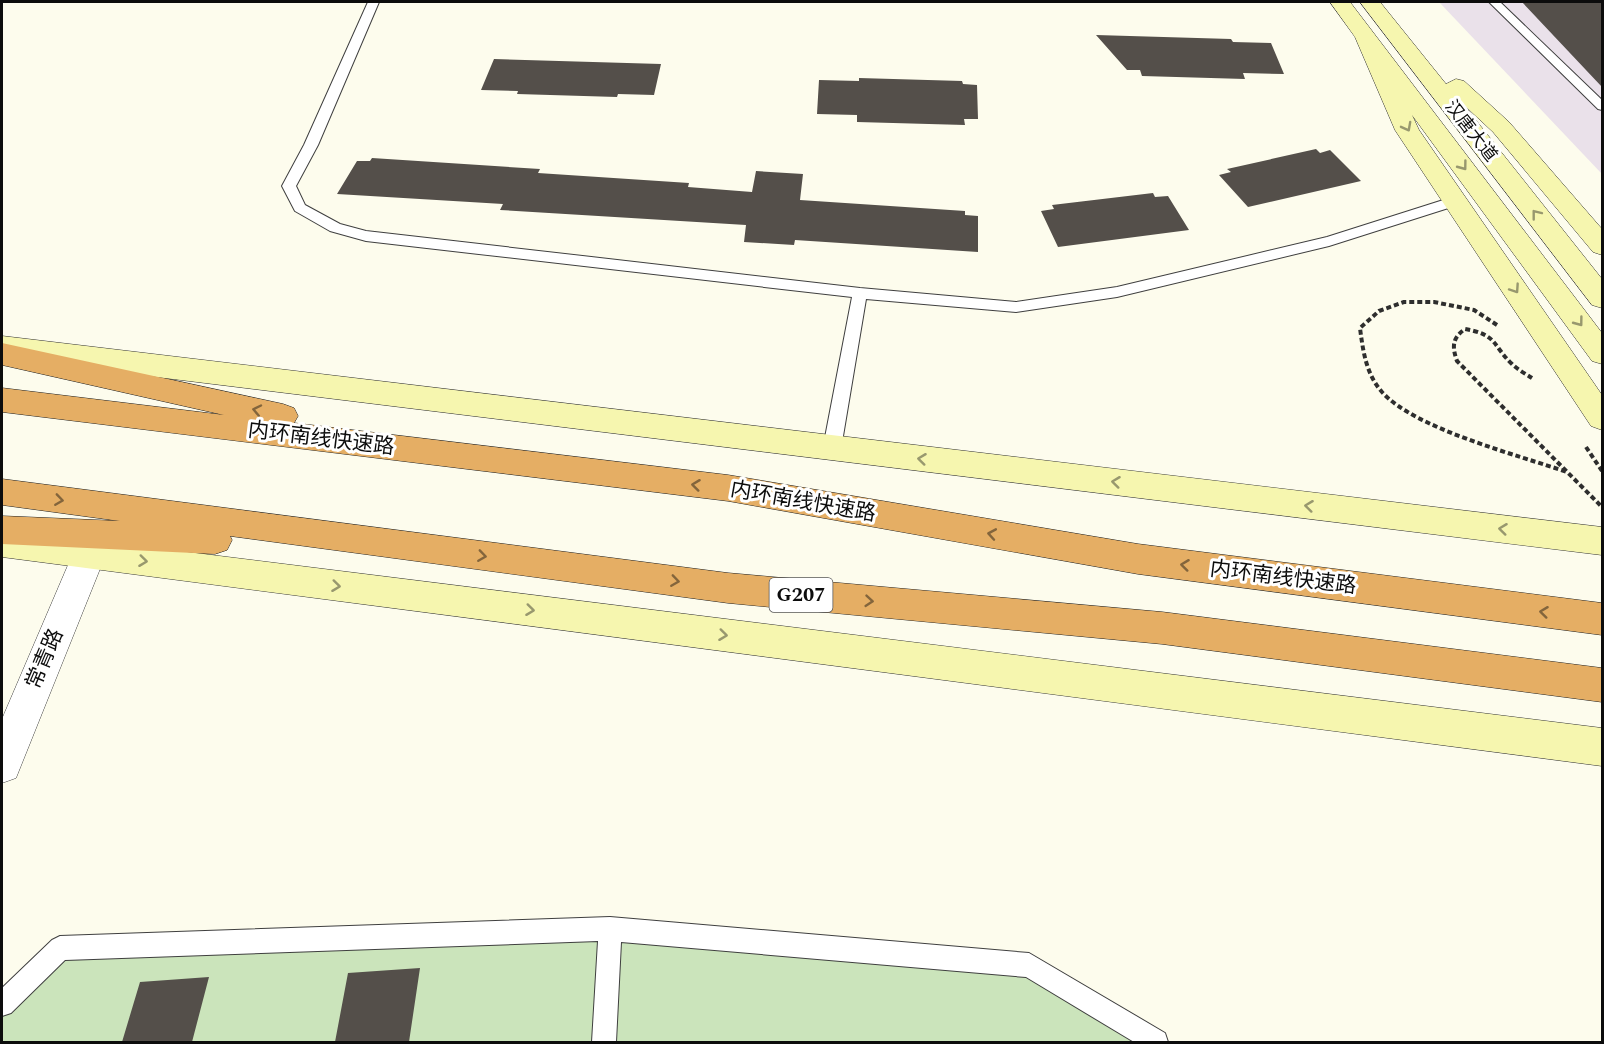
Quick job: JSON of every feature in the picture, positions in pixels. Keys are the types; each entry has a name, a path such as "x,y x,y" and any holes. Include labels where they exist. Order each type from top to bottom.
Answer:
{"highway":[{"path":"2,354 478,458"},
{"name":"内环南线快速路","path":"2,400 728,488 1138,559 1602,619"},
{"name":"G207","path":"2,492 728,588 1162,628 1602,685"},
{"path":"2,530 438,550"}],"main road":[{"name":"汉唐大道","path":"1340,2 1602,353"},
{"name":"汉唐大道","path":"1370,2 1602,298"},
{"path":"1393,30 1501,127 1602,246"},
{"path":"1365,35 1407,129 1602,418"},
{"path":"2,347 1602,541"},
{"path":"1534,533 1602,518"},
{"path":"2,543 1602,747"}],"street":[{"name":"常青路","path":"2,764 89,554"}],"lane":[{"path":"373,2 311,146 290,186 300,208 335,228 366,236 860,292 1016,307 1106,294 1329,241 1456,201"},
{"path":"1494,2 1602,106"},
{"path":"832,448 860,292"},
{"path":"604,1042 610,929"},
{"path":"2,1004 60,948 610,929 1029,965 1156,1042"}],"path":[{"path":"1503,331 1474,310 1434,302 1404,302 1379,311 1360,328 1366,369 1390,402 1427,424 1567,472"},
{"path":"1534,371 1539,382 1512,364 1501,347 1479,331 1465,329 1455,336 1451,346 1457,361 1602,508"},
{"path":"1584,444 1602,471"}],"shaded area":[{"path":"1439,2 1602,2 1602,174"}],"green space":[{"path":"610,929 1029,965 1156,1042 2,1042 2,1004 60,948"}],"building":[{"path":"1522,2 1602,2 1602,87"},
{"path":"1096,35 1231,39 1233,42 1271,43 1284,74 1243,73 1245,79 1142,76 1140,70 1127,70"},
{"path":"494,59 661,64 654,95 618,94 617,97 517,94 518,91 481,90"},
{"path":"859,78 962,81 963,84 977,85 978,119 964,119 965,125 857,122 857,115 817,114 819,80 859,81"},
{"path":"1316,149 1320,153 1330,150 1361,181 1248,207 1219,175 1231,172 1227,169"},
{"path":"372,158 540,169 538,173 689,183 688,187 752,192 756,171 803,174 800,200 965,211 965,215 978,216 978,252 795,240 794,245 744,242 746,225 500,210 503,204 337,194 357,161 370,161"},
{"path":"1153,193 1155,197 1168,196 1189,230 1058,247 1041,211 1054,209 1052,205"},
{"path":"420,968 409,1042 335,1042 348,973"},
{"path":"209,977 192,1042 122,1042 140,982"}]}
